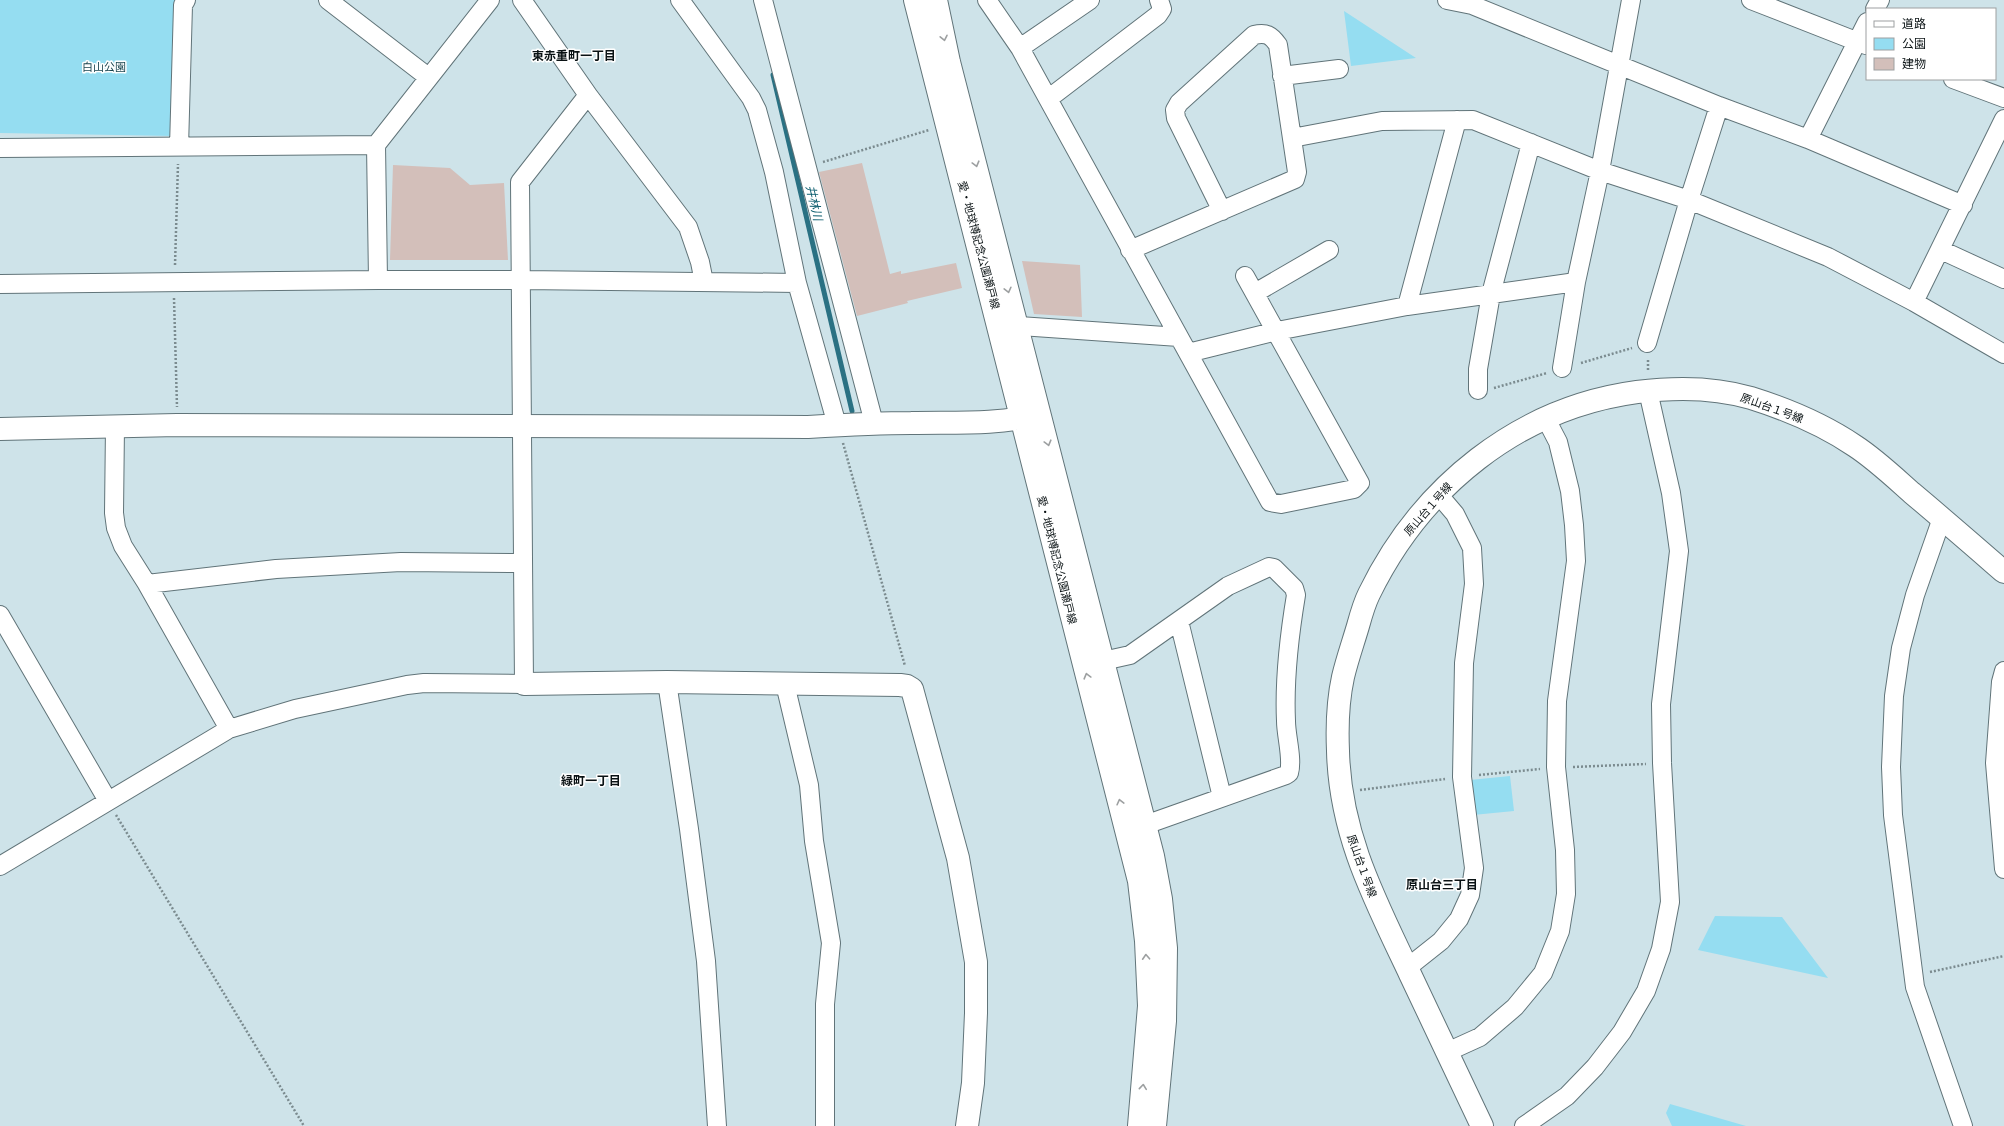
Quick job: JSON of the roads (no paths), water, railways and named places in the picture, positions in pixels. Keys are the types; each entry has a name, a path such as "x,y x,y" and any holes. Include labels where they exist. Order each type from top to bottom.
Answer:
{"street":[{"path":"179,147 184,5 186,0"},
{"path":"328,0 428,77"},
{"path":"378,280 376,145 490,0"},
{"path":"522,0 588,95 688,227 700,262 704,282"},
{"path":"680,0 751,98 757,110 774,172 797,283 837,425"},
{"path":"762,0 874,423"},
{"name":"愛・地球博記念公園瀬戸線","path":"916,0 947,125 1008,326"},
{"name":"愛・地球博記念公園瀬戸線","path":"936,0 1008,326 1136,827 1161,899 1166,948 1165,1021 1155,1126"},
{"path":"987,0 1020,48 1270,502 1281,504 1354,490 1360,483 1278,331 1245,276"},
{"path":"1020,48 1090,0"},
{"path":"1048,99 1158,15 1162,9 1159,0"},
{"path":"1447,0 1472,4 1719,106 1808,139 1963,205"},
{"path":"1562,368 1576,282 1600,171 1632,0"},
{"path":"1751,0 1861,44"},
{"path":"1808,139 1861,44 1866,26"},
{"path":"1130,250 1222,211 1296,179 1297,172 1278,45 1273,37 1263,33 1254,35 1179,103 1175,110 1176,118 1222,211"},
{"path":"1282,76 1339,69"},
{"path":"1957,80 2004,98"},
{"path":"524,684 521,425 522,280 520,182 588,95"},
{"path":"1647,343 1689,200 1719,106"},
{"path":"1914,302 1963,205 1997,154 2004,119"},
{"path":"1407,306 1457,120"},
{"path":"1292,138 1382,121 1473,120 1600,171 1689,200 1828,257 1914,302 2004,354"},
{"path":"1478,390 1478,369 1491,294 1531,143"},
{"path":"0,148 376,145"},
{"path":"1255,293 1329,250"},
{"path":"1941,250 2004,279"},
{"path":"0,284 378,280 797,283"},
{"path":"1188,353 1278,331 1407,306 1576,282"},
{"path":"1008,326 1179,337"},
{"name":"原山台１号線","path":"1482,1126 1358,862 1348,828 1342,793 1338,752 1342,681 1365,604 1395,547 1438,494 1486,452 1524,427 1575,405 1608,396 1648,391 1682,388 1709,390 1749,398 1810,422 1854,445 2004,572"},
{"path":"1524,1126 1567,1096 1595,1067 1622,1032 1646,992 1662,949 1670,902 1662,764 1662,704 1679,551 1671,493 1648,391"},
{"path":"0,429 115,426 521,425 808,427 874,423 973,422 1031,416"},
{"name":"愛・地球博記念公園瀬戸線","path":"1031,416 1103,662 1136,827 1139,881 1146,941 1149,999 1145,1068 1139,1126"},
{"path":"1447,1052 1480,1037 1515,1007 1543,973 1560,932 1566,894 1564,850 1556,767 1557,701 1576,561 1570,491 1558,442 1545,417"},
{"path":"115,426 114,513 116,528 123,546 147,584 229,728"},
{"path":"1407,968 1441,941 1459,919 1470,895 1474,868 1462,777 1464,664 1474,584 1472,548 1455,514 1438,494"},
{"path":"1942,518 1915,595 1901,648 1892,722 1891,767 1893,815 1916,987 1938,1059 1963,1126"},
{"path":"147,584 284,569 401,562 522,563"},
{"path":"1103,662 1130,655 1228,586 1270,567 1274,568 1294,588 1296,595 1288,643 1286,679 1286,721 1289,773 1286,776 1136,827"},
{"path":"0,615 108,801"},
{"path":"1179,621 1222,797"},
{"path":"2004,671 2001,682 1995,763 2004,869"},
{"path":"667,682 689,829 706,961 717,1126"},
{"path":"0,866 229,728 295,709 407,685 424,683 524,684 667,682 907,686 912,689 958,858 976,962 973,1083 967,1126"},
{"path":"785,684 809,784 814,841 831,943 825,1004 825,1126"}],"waterway":[{"name":"井林川","path":"773,75 852,411"}],"district":[{"name":"東赤重町一丁目","path":"574,56"},
{"name":"緑町一丁目","path":"591,781"},
{"name":"原山台三丁目","path":"1442,885"}],"park label":[{"name":"白山公園","path":"104,67"}]}
